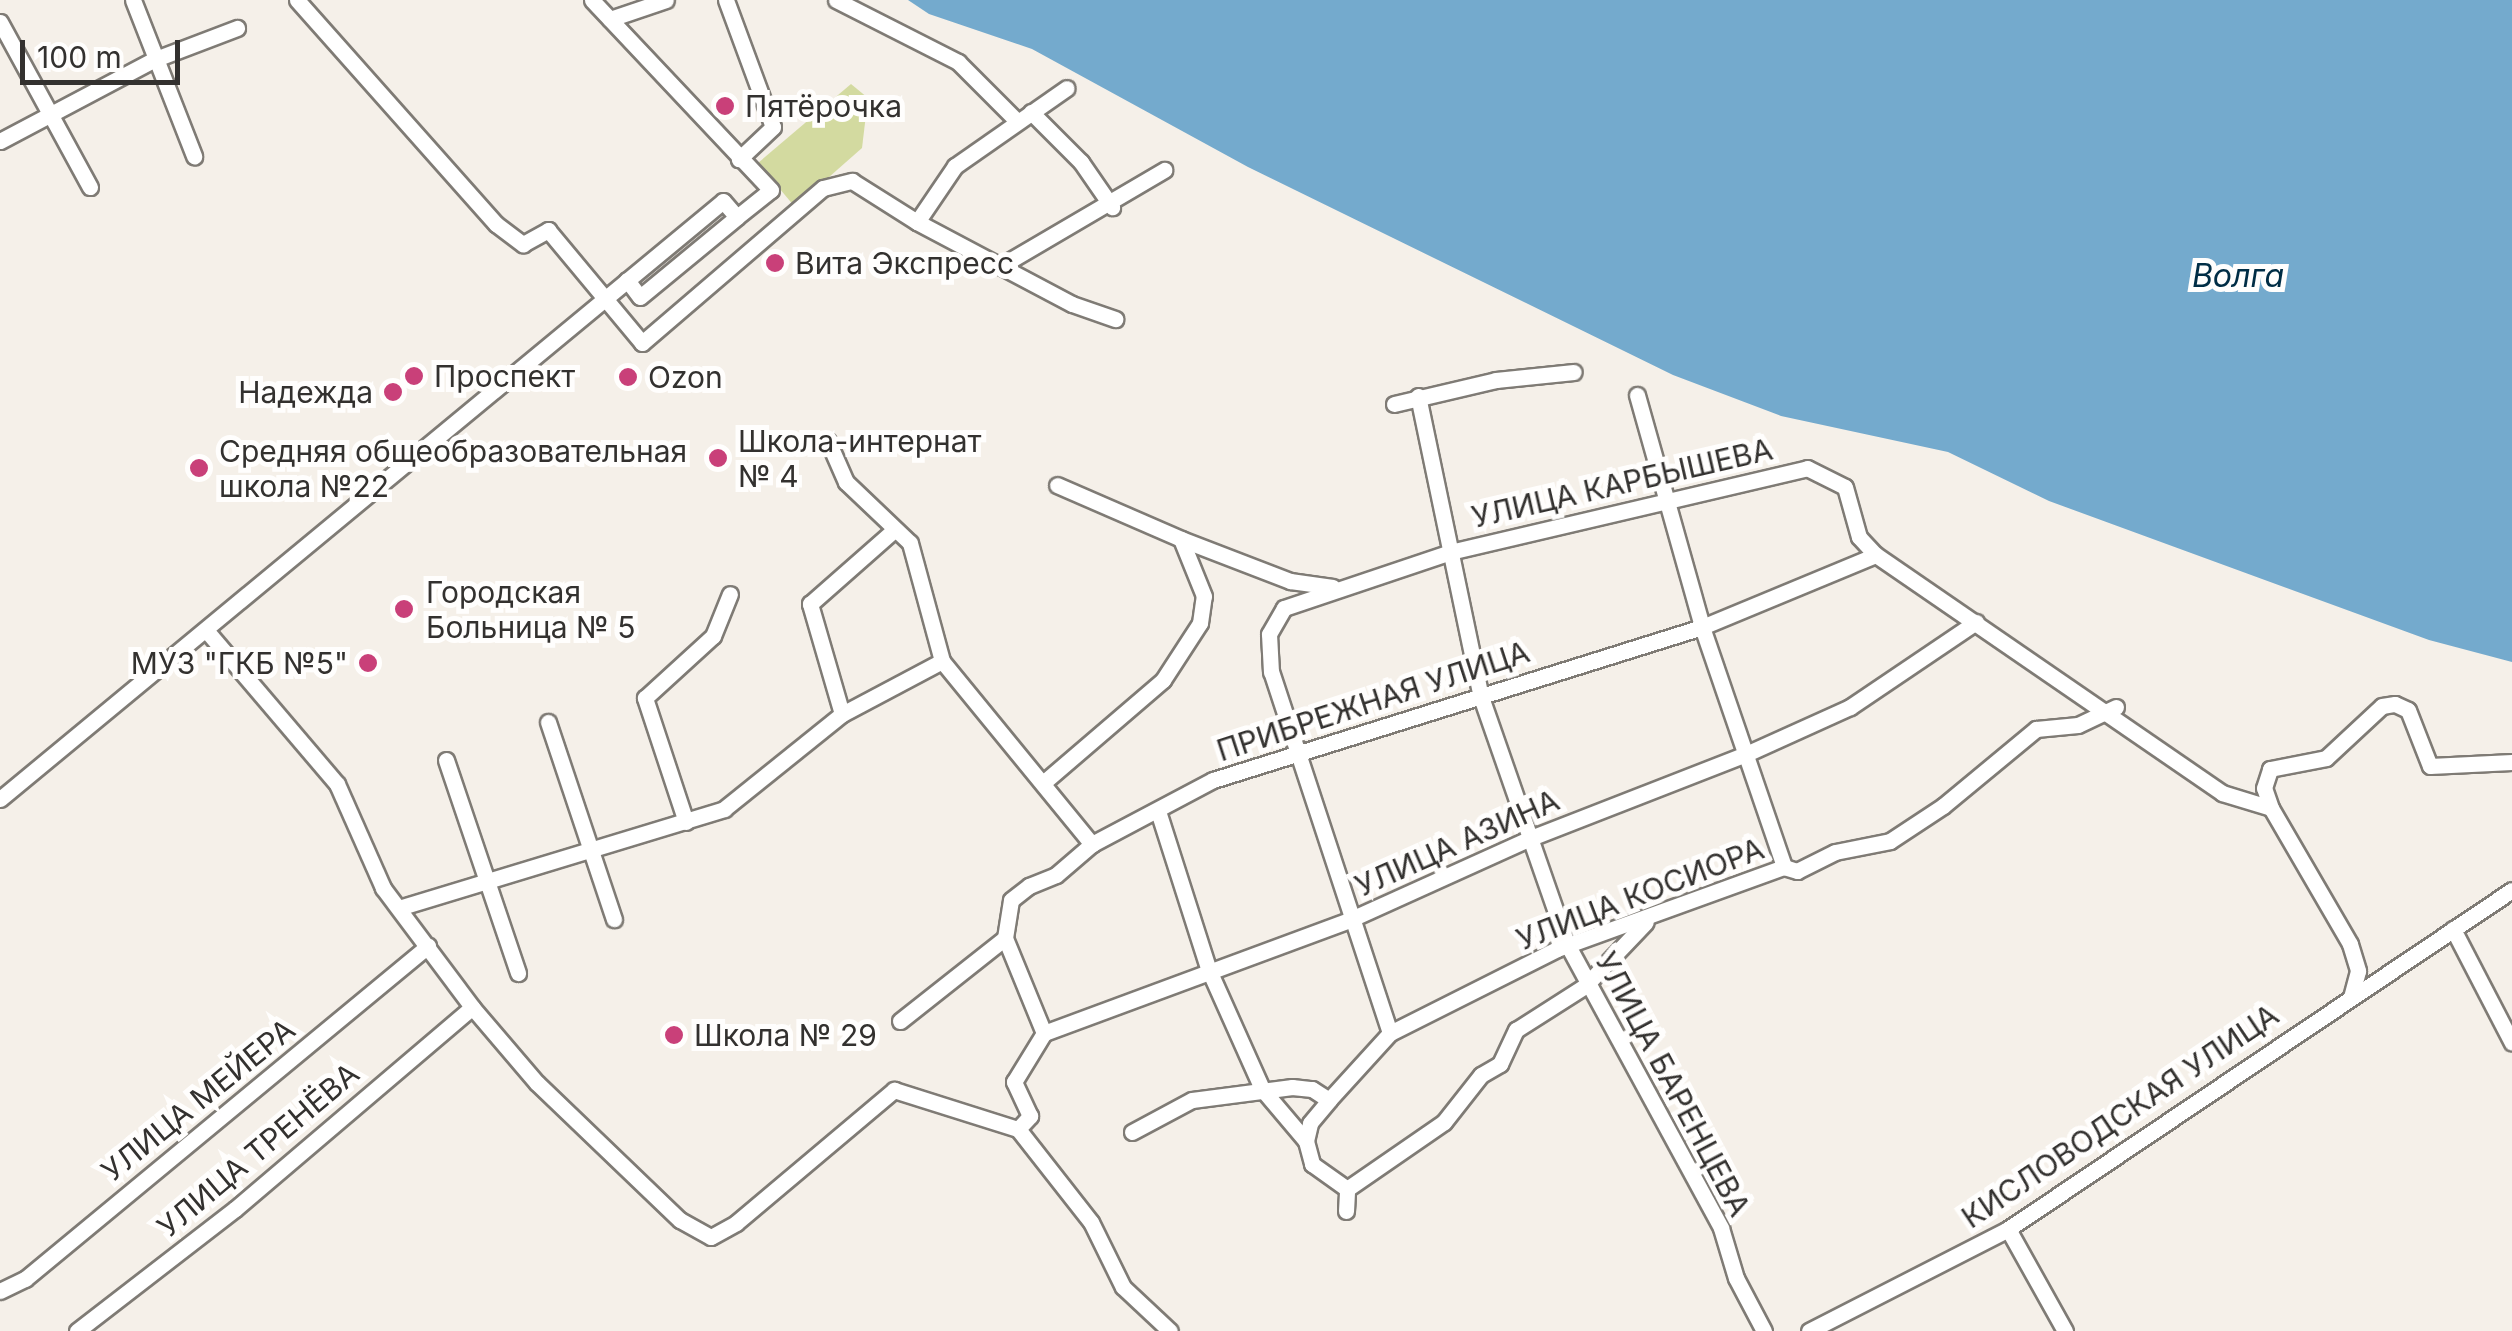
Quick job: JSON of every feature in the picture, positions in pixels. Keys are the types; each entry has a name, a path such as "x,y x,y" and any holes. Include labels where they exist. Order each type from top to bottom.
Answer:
{"street":[{"path":"133,0 153,60 194,156"},
{"path":"296,0 496,224 522,244 548,230 642,343 839,180 852,181 918,222 1004,264 1072,304 1115,318"},
{"path":"592,0 770,190 640,296 627,280"},
{"path":"610,19 666,0"},
{"path":"726,0 773,126 739,159"},
{"path":"836,0 958,62 1081,162 1112,207"},
{"path":"0,22 54,114 90,187"},
{"path":"0,141 153,60 237,28"},
{"path":"918,222 947,178 1024,116 1068,88"},
{"path":"1004,264 1112,207 1164,170"},
{"path":"0,799 723,201 737,217"},
{"path":"1394,404 1418,396 1574,372"},
{"path":"1636,395 1702,626 1784,867"},
{"name":"УЛИЦА БАРЕНЦЕВА","path":"1418,396 1480,694 1528,839 1586,986 1722,1228 1736,1278 1764,1331"},
{"path":"828,442 846,482 910,543 942,661 1092,844"},
{"name":"УЛИЦА КАРБЫШЕВА","path":"1390,1033 1349,920 1271,672 1268,634 1284,608 1450,552 1807,468 1845,487 1858,537 1876,555 2222,793 2270,808"},
{"path":"1057,485 1181,540 1290,581 1343,587"},
{"path":"842,714 810,604 894,530"},
{"path":"1043,784 1163,680 1200,624 1204,596 1181,540"},
{"name":"ПРИБРЕЖНАЯ УЛИЦА","path":"1005,938 1011,900 1092,844 1213,780 1702,626 1876,555"},
{"path":"686,822 645,698 713,636 730,594"},
{"name":"УЛИЦА АЗИНА","path":"1044,1033 1208,968 1349,920 1528,839 1746,754 1850,707 1976,622"},
{"path":"206,630 337,784 383,888 402,907 472,1008 536,1083 650,1192 711,1237 780,1188 894,1090 1018,1128 1091,1222 1123,1287 1170,1331"},
{"path":"402,907 589,846 724,809 842,714 942,661"},
{"path":"2351,997 2358,970 2350,944 2270,808 2264,788 2270,769 2326,758 2382,706 2394,704 2408,710 2430,766 2512,762"},
{"name":"УЛИЦА КОСИОРА","path":"1306,1141 1310,1123 1390,1033 1567,944 1784,867 1797,871 1835,852 1890,840 1943,806 2036,729 2109,712"},
{"path":"548,722 614,919"},
{"path":"446,760 518,973"},
{"path":"1158,811 1208,968 1262,1089 1306,1141 1312,1164 1348,1189"},
{"name":"КИСЛОВОДСКАЯ УЛИЦА","path":"1809,1331 2008,1229 2512,890"},
{"path":"1346,1211 1348,1189 1444,1122 1481,1075 1500,1064 1516,1030 1586,986 1607,956 1656,915"},
{"path":"2454,928 2512,1043"},
{"path":"900,1022 1005,938 1044,1033 1014,1082 1030,1116 1018,1128"},
{"name":"УЛИЦА МЕЙЕРА","path":"0,1291 25,1279 428,946"},
{"name":"УЛИЦА ТРЕНЁВА","path":"77,1331 234,1209 472,1008"},
{"path":"1132,1132 1192,1100 1262,1089 1312,1089 1329,1100"},
{"path":"2008,1229 2065,1331"}],"green space":[{"path":"851,84 868,98 862,148 795,207 758,163"}],"water":[{"name":"Волга","path":"908,0 2512,0 2512,662 2429,640 2049,501 1948,452 1781,416 1673,375 1248,167 1032,49 929,14"}],"place":[{"name":"Пятёрочка","path":"725,106"},
{"name":"Вита Экспресс","path":"775,263"},
{"name":"Проспект","path":"414,376"},
{"name":"Ozon","path":"628,377"},
{"name":"Надежда","path":"393,392"},
{"name":"Школа-интернат № 4","path":"718,458"},
{"name":"Средняя общеобразовательная школа №22","path":"199,468"},
{"name":"Городская Больница № 5","path":"404,609"},
{"name":"МУЗ \"ГКБ №5\"","path":"368,663"},
{"name":"Школа № 29","path":"674,1035"}]}
